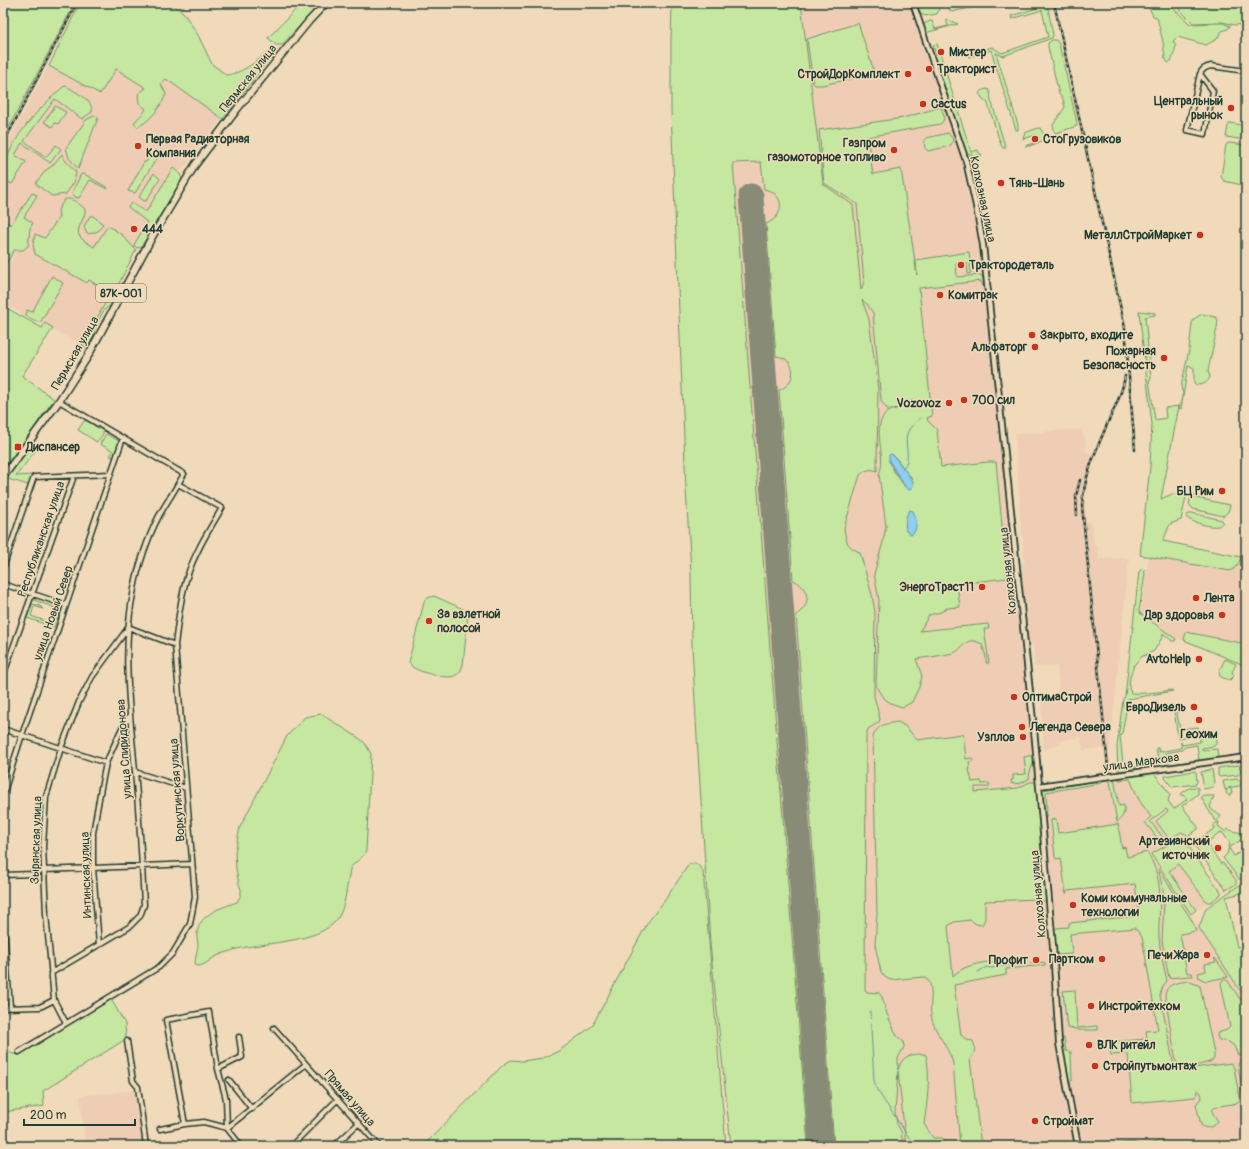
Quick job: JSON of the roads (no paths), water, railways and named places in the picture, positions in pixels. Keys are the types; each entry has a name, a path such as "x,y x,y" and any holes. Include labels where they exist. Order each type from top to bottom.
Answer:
{"main road":[{"name":"Пермская улица","path":"3,477 59,401 88,356 144,253 195,165 241,103 304,27 326,3"}],"street":[{"name":"Колхозная улица","path":"913,3 966,160 981,228 1039,786 1053,947 1059,1043 1078,1146"},
{"path":"1200,74 1213,91 1205,134 1187,130 1200,74 1204,69 1210,66 1246,71"},
{"path":"59,401 184,474 178,484"},
{"name":"улица Новый Север","path":"3,795 123,438"},
{"path":"3,568 34,478 111,474"},
{"name":"Республиканская улица","path":"3,676 74,476"},
{"name":"улица Спиридонова","path":"51,973 129,927 140,916 144,905 136,772 130,714 127,649 128,627 134,589 142,558 158,519 178,484"},
{"name":"Воркутинская улица","path":"19,1052 159,966 172,953 190,924 195,897 176,645 178,616 187,577 200,545 222,508 178,484"},
{"path":"3,584 66,605"},
{"path":"128,627 176,645"},
{"name":"Зырянская улица","path":"66,1023 54,1000 51,973 44,870 46,797 61,748 79,702 92,677 128,627"},
{"name":"Интинская улица","path":"99,945 93,868 93,833 106,763 130,714"},
{"path":"3,729 106,763"},
{"name":"улица Маркова","path":"1039,786 1246,757"},
{"path":"136,772 186,788"},
{"path":"3,875 34,874 44,870 192,864"},
{"path":"3,914 10,1007"},
{"path":"3,1008 40,1007 54,1000"},
{"path":"185,1124 166,1020 210,1012 218,1069 226,1099 227,1128 241,1146"},
{"name":"Прямая улица","path":"274,1028 377,1144"},
{"path":"218,1069 242,1057 240,1037"},
{"path":"127,1041 133,1081 138,1087 146,1146"},
{"path":"227,1128 306,1064"},
{"path":"229,1080 252,1108"},
{"path":"291,1146 338,1099"},
{"path":"160,1129 204,1122 227,1128"},
{"path":"334,1146 359,1123"},
{"path":"372,1146 377,1144"}],"water":[{"path":"892,454 912,480 913,486 909,490 906,488 889,461 889,455"},
{"path":"910,510 913,511 916,520 915,531 911,535 906,531 906,517"}],"waterway":[{"path":"903,468 907,461 906,439 908,431 921,418"},
{"path":"978,972 986,967 991,968 1019,964"},
{"path":"870,1011 874,1080 877,1090 910,1139"}],"railway":[{"path":"3,144 77,3"},
{"path":"1054,3 1125,328 1135,450"},
{"path":"1108,767 1082,506 1088,473 1119,398 1125,376"},
{"path":"1077,515 1076,496 1080,480"}],"place":[{"name":"Мистер","path":"941,52"},
{"name":"Тракторист","path":"929,69"},
{"name":"СтройДорКомплект","path":"908,74"},
{"name":"Cactus","path":"923,104"},
{"name":"Центральный рынок","path":"1231,108"},
{"name":"СтоГрузовиков","path":"1035,139"},
{"name":"Первая Радиаторная Компания","path":"138,146"},
{"name":"Газпром газомоторное топливо","path":"894,150"},
{"name":"Тянь-Шань","path":"1001,183"},
{"name":"444","path":"134,229"},
{"name":"МеталлСтройМаркет","path":"1200,235"},
{"name":"Трактородеталь","path":"961,265"},
{"name":"Комитрак","path":"940,295"},
{"name":"Закрыто, входите","path":"1032,335"},
{"name":"Альфаторг","path":"1035,347"},
{"name":"Пожарная Безопасность","path":"1164,358"},
{"name":"700 сил","path":"964,400"},
{"name":"Vozovoz","path":"949,403"},
{"name":"Диспансер","path":"18,447"},
{"name":"БЦ Рим","path":"1222,491"},
{"name":"ЭнергоТраст11","path":"982,587"},
{"name":"Лента","path":"1196,598"},
{"name":"Дар здоровья","path":"1222,615"},
{"name":"За взлетной полосой","path":"429,621"},
{"name":"AvtoHelp","path":"1199,659"},
{"name":"ОптимаСтрой","path":"1014,697"},
{"name":"ЕвроДизель","path":"1194,707"},
{"name":"Геохим","path":"1199,720"},
{"name":"Легенда Севера","path":"1022,727"},
{"name":"Узплов","path":"1023,737"},
{"name":"Артезианский источник","path":"1218,848"},
{"name":"Коми коммунальные технологии","path":"1073,905"},
{"name":"Печи Жара","path":"1207,955"},
{"name":"Партком","path":"1102,959"},
{"name":"Профит","path":"1036,960"},
{"name":"Инстройтехком","path":"1091,1006"},
{"name":"ВЛК ритейл","path":"1089,1045"},
{"name":"Стройпутьмонтаж","path":"1095,1066"},
{"name":"Строймат","path":"1035,1121"}]}
